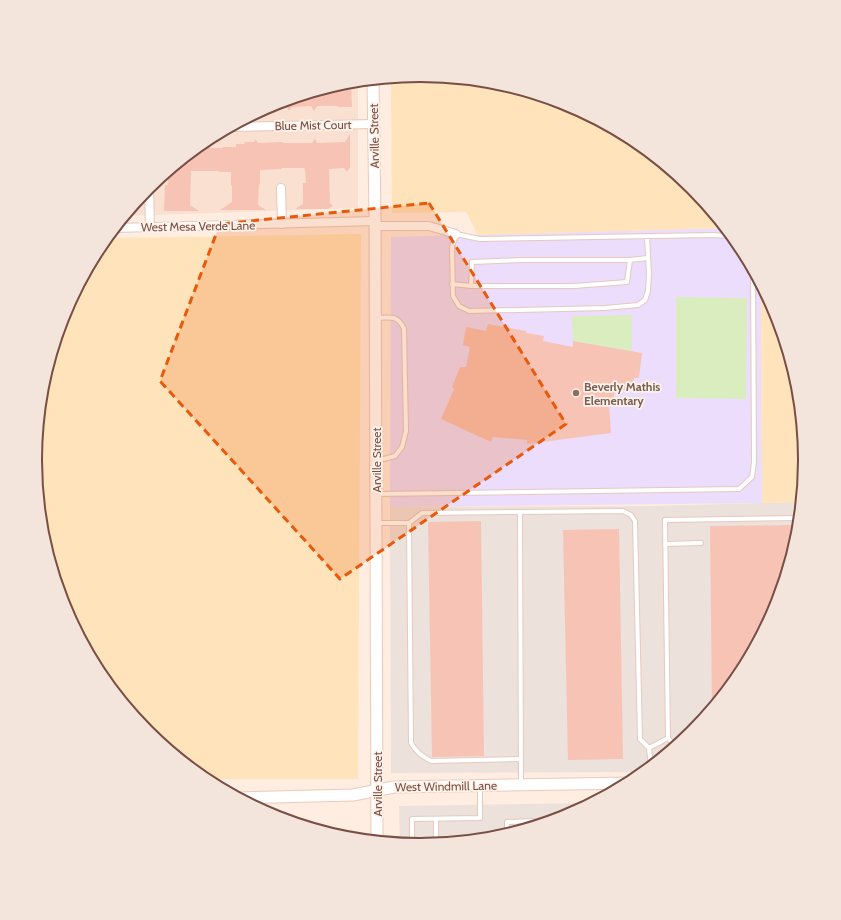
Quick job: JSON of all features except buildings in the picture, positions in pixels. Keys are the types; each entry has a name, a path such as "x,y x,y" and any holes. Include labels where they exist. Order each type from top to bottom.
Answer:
{"street":[{"name":"Arville Street","path":"373,85 378,836"},
{"name":"Blue Mist Court","path":"241,127 373,124"},
{"path":"281,188 282,224"},
{"path":"149,196 150,227"},
{"name":"West Mesa Verde Lane","path":"122,228 282,224 375,224 429,226 456,234"},
{"name":"West Windmill Lane","path":"251,798 353,796 394,786 618,783"}],"lane":[{"path":"647,236 649,274 648,292 645,300 638,305 606,308 469,311 459,306 453,296 452,247 456,234 480,239 647,236 712,235 725,236"},
{"path":"471,286 472,262 524,260 630,260 648,258"},
{"path":"452,284 471,286 574,286 627,282 630,260"},
{"path":"376,494 739,489 752,476 754,462 753,280"},
{"path":"375,318 394,318 401,322 404,329 406,430 402,447 395,456 376,461"},
{"path":"376,523 409,523 422,513 623,511 631,515 635,521 640,739 649,748 650,761"},
{"path":"520,512 521,785"},
{"path":"672,743 668,738 665,520 795,518"},
{"path":"409,523 411,744 422,756 431,761 521,759"},
{"path":"665,544 701,543"},
{"path":"649,748 668,738"},
{"path":"412,838 412,819 480,818 480,785"},
{"path":"436,818 436,838"},
{"path":"507,828 507,822 533,821"}],"highlighted area":[{"path":"429,203 566,424 340,579 160,381 220,224"}],"shaded area":[{"path":"358,87 358,208 131,216 171,175 210,145 231,132 276,110 323,94"},
{"name":"Beverly Mathis Elementary","path":"720,228 748,271 761,295 762,503 390,507 391,237"},
{"path":"797,502 792,534 779,582 760,627 735,670 721,690 688,728 670,745 635,772 391,773 390,507 652,506"},
{"path":"579,803 565,810 518,826 445,838 400,838 399,806"}],"green space":[{"path":"676,297 747,298 746,399 676,398"},
{"path":"632,315 632,351 573,341 572,316"}],"sand":[{"path":"445,82 518,94 565,110 610,132 631,145 670,175 705,210 720,228 478,235 466,212 392,213 391,83"},
{"path":"361,234 358,779 216,779 171,745 136,710 120,690 93,649 71,605 55,558 45,509 42,460 45,411 55,362 71,315 93,271 114,238"},
{"path":"761,295 779,338 792,386 796,411 799,460 797,502 762,503"}],"place":[{"name":"Beverly Mathis Elementary","path":"576,393"}]}
